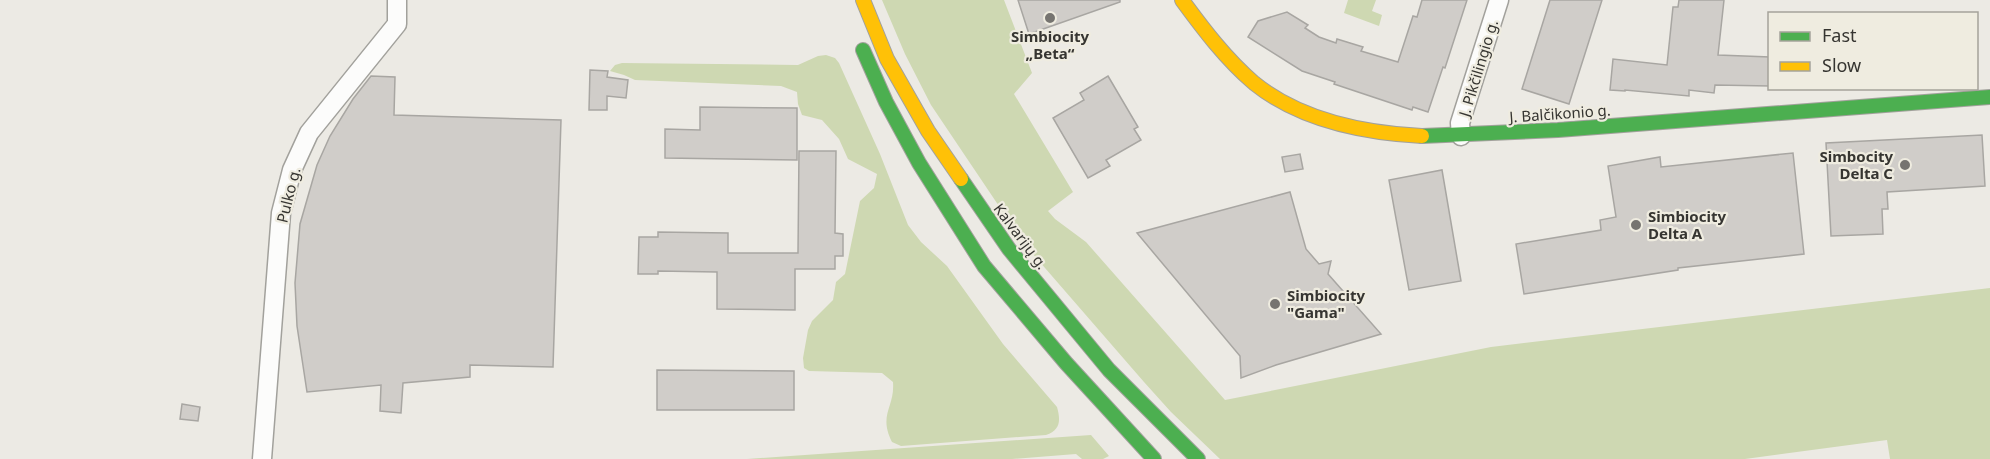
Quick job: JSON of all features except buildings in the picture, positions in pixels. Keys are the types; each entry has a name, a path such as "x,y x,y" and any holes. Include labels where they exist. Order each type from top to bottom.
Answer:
{"main road":[{"name":"Kalvarijų g.","path":"863,0 887,59 997,258 1066,363 1154,459"},
{"name":"J. Balčikonio g.","path":"1182,0 1203,30 1247,78 1287,105 1328,120 1377,133 1428,137 1461,136 1990,97"},
{"name":"Kalvarijų g.","path":"856,32 886,102 919,163 997,258 1198,459"},
{"path":"1176,459 1188,447"}],"street":[{"name":"Pulko g.","path":"262,459 280,213 292,170 309,133 397,24 397,0"},
{"name":"J. Pikčilingio g.","path":"1461,136 1460,123 1499,0"}],"green space":[{"path":"882,0 1004,0 1032,73 1014,94 1073,192 1048,211 1086,242 1225,400 1491,347 1990,288 1990,459 1890,459 1887,440 1745,459 1220,459 1171,412 1032,253 931,105 905,54"},
{"path":"1348,0 1376,0 1372,11 1382,15 1379,26 1344,13"},
{"path":"826,55 835,58 839,63 880,154 908,225 921,242 947,266 1003,344 1057,407 1058,424 1051,433 901,446 892,442 888,432 887,418 893,382 882,373 809,371 804,368 803,358 812,321 833,300 836,282 845,274 860,201 874,188 877,174 848,159 839,139 822,120 802,115 797,92 781,86 635,80 610,71 615,65 622,63 798,65"},
{"path":"1091,435 1109,456 1103,459 1082,459 1076,454 1012,459 747,459"}],"traffic: fast":[{"path":"863,50 886,102 919,163 984,266 1066,363 1154,459"},
{"path":"1422,136 1558,130 1990,97"},
{"path":"961,179 1009,249 1109,370 1198,459"}],"traffic: slow":[{"path":"863,0 887,59 928,131 961,179"},
{"path":"1182,0 1234,64 1272,96 1292,107 1334,123 1378,132 1422,136"}],"place":[{"name":"Simbiocity „Beta“","path":"1050,18"},
{"name":"Simbocity Delta C","path":"1905,165"},
{"name":"Simbiocity Delta A","path":"1636,225"},
{"name":"Simbiocity \"Gama\"","path":"1275,304"}]}
